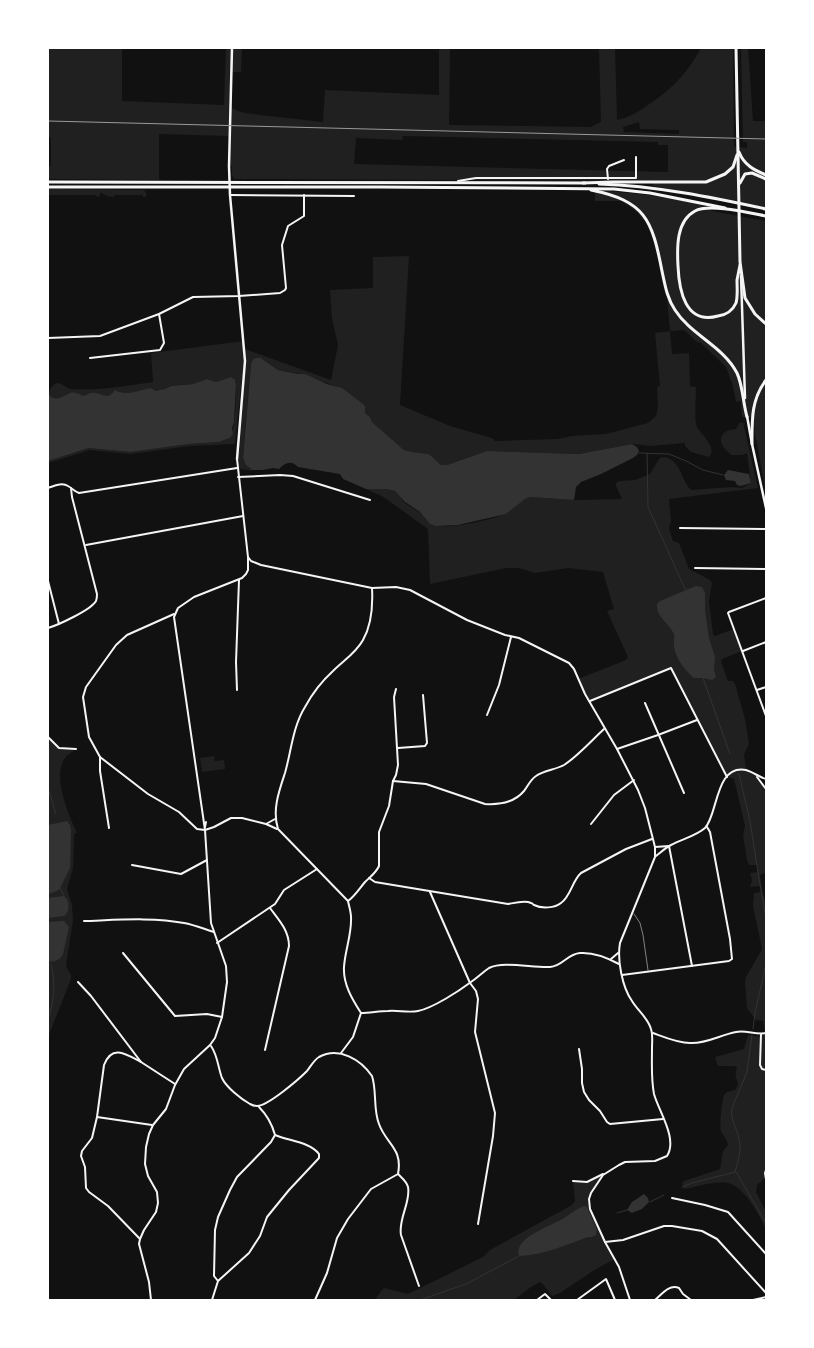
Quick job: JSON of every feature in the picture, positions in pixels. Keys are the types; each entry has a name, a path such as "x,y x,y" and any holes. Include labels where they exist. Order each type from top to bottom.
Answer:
{"main road":[{"path":"736,48 740,262 745,298 755,314 766,324"},
{"path":"738,149 746,164 766,177"},
{"path":"583,183 706,182 721,177 730,170 738,149"},
{"path":"739,184 745,174 749,173 766,177"},
{"path":"48,182 614,189 650,193 766,216"},
{"path":"48,187 450,183 616,184 693,194 766,209"},
{"path":"583,188 622,199 638,209 645,218 654,234 666,289 672,305 680,317 726,358 734,369 739,378 747,418"},
{"path":"739,210 699,209 691,213 683,225 679,236 677,260 680,290 686,305 692,311 702,316 717,317 728,312 735,304 737,298 737,279 740,262"},
{"path":"752,444 753,408 758,392 766,380"}],"street":[{"path":"232,48 230,195 245,361 237,468 248,557 247,572 239,580 194,597 178,608 174,614 127,635 116,646 86,687 83,697 89,737 100,757 148,794 179,812 197,829 205,830 231,818 242,818 278,829 348,902 351,915 351,931 344,976 351,999 361,1013"},
{"path":"450,183 476,178 636,178 636,157"},
{"path":"608,179 607,168 624,160"},
{"path":"230,195 354,196"},
{"path":"48,338 100,336 158,314 193,297 280,293 285,290 282,245 288,226 304,216 304,195"},
{"path":"740,262 744,388 747,418 766,508"},
{"path":"90,358 160,350 164,342 158,314"},
{"path":"48,488 62,484 79,493 237,468"},
{"path":"238,476 293,476 370,500"},
{"path":"48,628 59,624 94,604 97,599 71,488"},
{"path":"86,546 243,516"},
{"path":"680,528 766,529"},
{"path":"248,557 251,562 265,566 372,588 396,587 410,590 467,620 511,637 519,638 571,664 634,780 645,808 655,847 655,857 624,933 619,952 619,964 628,995 648,1021 652,1033 652,1084 655,1097 670,1134 670,1150 667,1156 651,1162 625,1162 587,1182 574,1181"},
{"path":"695,568 766,568"},
{"path":"237,690 236,662 239,580"},
{"path":"48,581 59,624"},
{"path":"278,829 276,818 277,797 304,708 314,692 331,672 353,653 362,641 372,616 372,588"},
{"path":"766,598 729,612 766,716"},
{"path":"151,1300 149,1282 139,1244 144,1230 155,1215 158,1203 157,1192 147,1172 145,1161 147,1143 152,1125 166,1109 175,1085 187,1066 210,1045 217,1034 227,987 227,972 211,918 205,830 174,614"},
{"path":"487,715 499,685 511,637"},
{"path":"742,651 766,642"},
{"path":"590,701 670,668 726,777"},
{"path":"757,690 766,687"},
{"path":"348,902 377,871 379,866 379,832 389,806 398,765 394,697 396,689"},
{"path":"398,748 426,746 423,695"},
{"path":"645,703 684,793"},
{"path":"617,749 697,720"},
{"path":"393,782 426,784 485,804 506,803 516,798 536,776 564,765 572,759 605,728"},
{"path":"48,737 59,748 76,749"},
{"path":"100,757 100,771 108,828"},
{"path":"655,857 669,846 707,827 720,787 726,777 737,770 742,770 752,772 766,780"},
{"path":"756,775 766,789"},
{"path":"591,824 614,795 634,780"},
{"path":"266,824 276,818"},
{"path":"205,830 206,822"},
{"path":"622,975 729,961 732,959 710,832 707,827"},
{"path":"369,878 375,882 430,892 508,904 531,902 535,906 554,907 561,904 566,898 581,873 626,849 652,838"},
{"path":"655,847 669,846"},
{"path":"669,846 692,966"},
{"path":"132,865 181,874 207,860"},
{"path":"218,942 270,908 277,902 284,890 317,869"},
{"path":"430,892 470,983 476,991 478,999 475,1032 495,1114 478,1224"},
{"path":"265,1050 289,946 286,931 270,908"},
{"path":"84,921 143,920 175,922 214,932"},
{"path":"611,959 619,952"},
{"path":"123,953 175,1016 206,1014 222,1017"},
{"path":"361,1013 389,1010 418,1011 440,1002 496,965 552,967 578,953 588,953 611,959 619,964"},
{"path":"78,982 91,996 140,1062"},
{"path":"341,1053 352,1037 361,1013"},
{"path":"652,1033 691,1044 736,1032 766,1033"},
{"path":"762,1034 760,1063 762,1069 766,1070"},
{"path":"210,1045 216,1055 223,1079 229,1088 251,1105 258,1106 267,1103 297,1081 320,1056 341,1053 352,1057 372,1076 378,1122 397,1152 398,1174"},
{"path":"579,1049 584,1092 607,1122 610,1124 663,1119"},
{"path":"140,1240 108,1206 86,1188 85,1167 81,1156 82,1151 92,1138 98,1117 104,1065 106,1058 111,1053 124,1053 175,1085"},
{"path":"212,1300 218,1281 249,1253 260,1236 267,1217 319,1158 317,1150 275,1135 266,1114 258,1106"},
{"path":"98,1117 152,1125"},
{"path":"218,1281 214,1276 215,1230 218,1217 237,1177 271,1142 275,1135"},
{"path":"766,1170 766,1179"},
{"path":"606,1173 591,1193 590,1208 605,1242 619,1267 630,1300"},
{"path":"398,1174 406,1183 408,1190 406,1208 400,1229 401,1235 419,1286"},
{"path":"315,1300 327,1274 335,1242 348,1219 371,1189 398,1174"},
{"path":"672,1198 728,1212 766,1254"},
{"path":"605,1242 623,1240 664,1226 702,1231 717,1238 766,1293"},
{"path":"577,1300 606,1278 615,1300"},
{"path":"655,1300 674,1286 679,1288 691,1300"},
{"path":"537,1300 545,1294 550,1300"},
{"path":"753,1300 766,1297"}],"lane":[{"path":"633,912 640,923 649,968 648,972"}],"shaded area":[{"path":"48,48 122,48 122,101 224,105 226,48 242,48 241,72 231,72 231,108 244,113 323,122 325,90 439,95 439,48 450,48 449,125 591,127 601,122 599,48 615,48 617,120 628,117 638,111 670,88 684,74 701,48 733,48 734,147 747,148 747,142 743,142 741,48 748,48 753,121 766,121 766,208 653,186 653,181 234,179 232,166 229,166 230,136 159,134 159,180 48,179 48,167 51,166 51,138 48,136","holes":["639,122 640,129 679,130 679,134 624,132 623,127","403,136 658,142 658,145 668,145 668,172 354,164 356,138 402,140"]},
{"path":"48,189 144,190 147,195 143,197 143,195 114,195 114,197 100,193 100,196 97,197 96,195 48,195"},
{"path":"595,190 669,198 699,204 712,211 766,221 766,493 754,423 752,417 742,417 741,401 736,402 733,386 726,367 684,330 670,331 667,299 655,246 647,224 636,211 621,201 595,201"},
{"path":"409,256 400,405 450,426 492,438 495,441 558,439 572,436 606,434 648,423 656,416 658,406 657,387 660,386 655,333 670,331 672,354 689,353 690,386 696,387 696,424 710,445 711,453 709,457 691,452 685,446 685,443 651,446 632,444 579,454 487,451 447,465 441,465 429,454 404,450 372,422 365,413 365,406 335,386 301,374 278,370 261,358 256,358 253,359 251,364 243,457 246,465 252,471 237,468 244,377 242,377 235,444 190,446 130,454 90,450 48,463 48,461 90,448 130,452 219,442 230,438 235,419 236,382 229,378 216,382 207,379 193,384 171,386 155,391 143,390 136,393 107,396 93,393 83,396 72,392 60,398 52,398 49,394 50,390 57,383 69,388 91,389 153,382 151,353 244,341 245,349 331,380 338,345 332,319 330,290 373,288 373,257"},
{"path":"261,358 278,370 305,374 327,384 342,388 365,406 365,413 372,422 404,450 429,454 441,465 447,465 487,451 579,454 632,444 639,451 633,458 581,482 576,487 574,500 530,497 506,514 458,525 436,526 430,524 420,512 405,502 395,491 366,489 343,479 340,474 298,467 291,463 286,463 279,469 263,470 252,470 246,465 243,458 251,364 253,359"},
{"path":"231,377 235,380 236,384 233,434 230,438 219,442 130,452 89,448 48,461 49,394 54,398 62,397 72,392 83,396 95,393 107,396 115,390 128,393 151,388 155,391 171,386 193,384 207,379 216,382"},
{"path":"743,422 758,488 669,499 671,521 669,528 673,541 679,543 689,569 710,580 712,583 709,601 713,634 715,636 734,629 742,651 722,659 721,662 728,681 733,681 735,684 745,719 749,744 744,754 746,770 756,775 766,789 766,873 760,876 766,903 766,1179 757,1185 756,1192 766,1212 766,1229 745,1195 733,1185 717,1183 684,1189 682,1183 720,1169 723,1151 728,1145 720,1129 722,1108 724,1095 735,1090 737,1086 737,1068 735,1066 718,1066 715,1057 744,1049 748,1035 761,1037 761,1034 765,1033 763,1021 756,1020 747,1008 746,977 762,949 753,906 754,893 761,892 760,886 750,887 752,880 750,873 758,872 757,865 749,865 747,860 743,835 745,826 734,779 727,777 671,668 590,701 578,679 626,660 628,657 607,611 614,609 603,572 568,568 535,573 519,568 506,568 430,584 428,529 382,496 366,489 386,488 393,490 405,503 421,513 431,524 448,526 469,524 498,516 508,512 530,497 574,500 622,499 616,483 619,481 635,480 650,474 662,457 668,458 677,465 691,490 742,488 751,483 747,453 732,455 724,447 721,439 725,433 736,429 739,423"},
{"path":"728,470 749,474 751,483 741,486 737,485 735,481 726,480 724,475"},
{"path":"696,586 702,587 705,593 705,610 709,638 715,657 714,670 716,677 712,680 694,678 684,668 678,659 675,649 674,634 657,609 657,604 660,601"},
{"path":"48,737 59,748 76,749 63,762 60,780 67,808 77,833 74,834 73,868 67,889 72,905 73,920 66,966 71,979 48,1037"},
{"path":"214,756 215,761 224,760 225,769 202,772 200,758"},
{"path":"67,821 71,831 70,868 59,890 49,894 48,825"},
{"path":"64,896 68,903 66,914 64,916 48,918 48,898"},
{"path":"64,921 69,927 63,954 57,960 48,961 48,922"},
{"path":"606,1173 594,1188 589,1205 605,1242 615,1259 560,1293 552,1296 540,1282 514,1300 375,1300 384,1288 408,1294 483,1257 490,1250 572,1205 575,1201 573,1181 587,1182"},
{"path":"644,1194 649,1202 642,1209 632,1213 627,1210 632,1202"},
{"path":"584,1206 587,1207 597,1230 596,1235 546,1252 519,1256 519,1249 527,1238"}],"waterway":[{"path":"639,453 669,454 703,470 723,475"},
{"path":"647,453 648,507 686,591"},
{"path":"703,678 730,754"},
{"path":"739,774 750,821 766,918"},
{"path":"48,788 56,814"},
{"path":"60,888 64,896"},
{"path":"753,1029 766,964"},
{"path":"48,1019 54,993 51,965"},
{"path":"682,1187 735,1172 740,1143 732,1116 732,1108 747,1072 752,1035"},
{"path":"736,1172 766,1223"},
{"path":"650,1202 664,1195"},
{"path":"617,1213 627,1210"},
{"path":"420,1300 466,1284 519,1256"}],"railway":[{"path":"48,121 766,139"}]}
